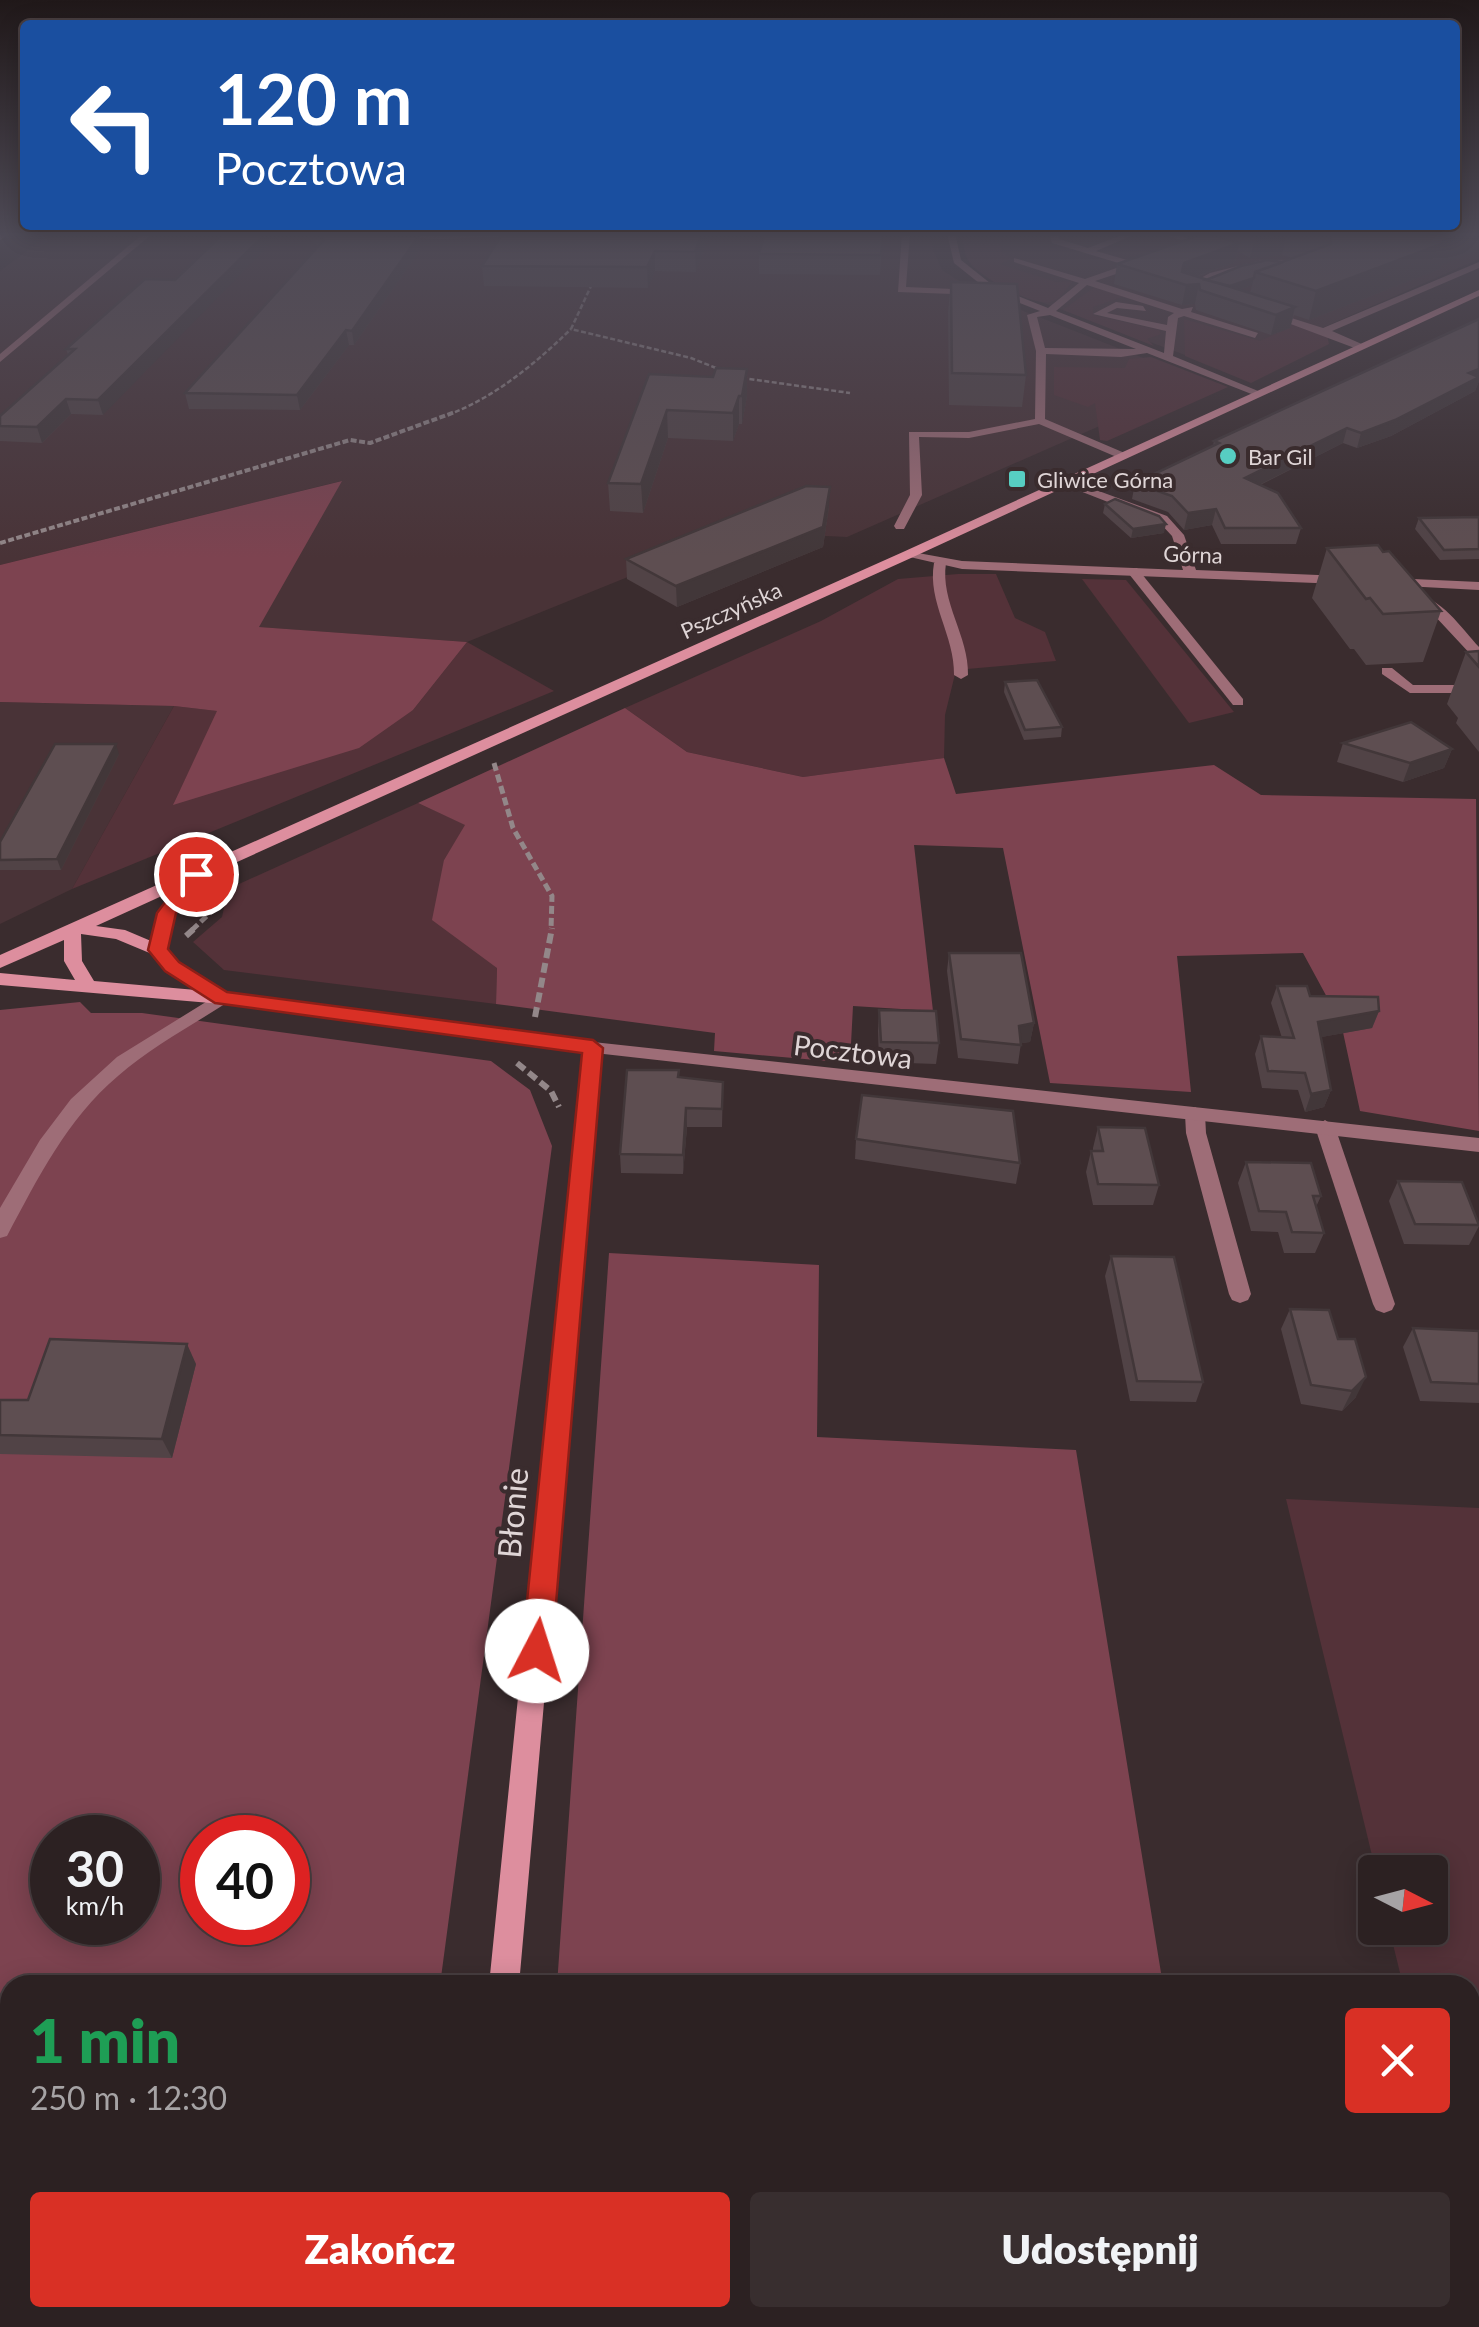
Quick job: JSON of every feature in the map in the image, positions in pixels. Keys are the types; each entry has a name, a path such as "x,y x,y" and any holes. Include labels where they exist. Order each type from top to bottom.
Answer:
{"main road":[{"name":"Pszczyńska","path":"0,962 1373,342"},
{"path":"158,950 166,913 196,874"},
{"path":"72,928 73,962 87,985"},
{"name":"Pocztowa","path":"72,928 119,934 158,950 172,967 222,998"},
{"name":"Pocztowa","path":"0,980 222,998 593,1048"},
{"name":"Błonie","path":"505,1975 593,1048"}],"street":[{"path":"0,359 20,342"},
{"path":"1038,342 1040,420"},
{"path":"1124,342 1258,394"},
{"path":"1168,359 1171,342"},
{"path":"1348,342 1360,347"},
{"path":"1041,352 1121,354 1146,350"},
{"path":"900,526 916,495 913,434 970,435 1040,420 1123,456"},
{"path":"1066,482 1163,520 1178,535 1190,574"},
{"name":"Górna","path":"907,555 940,564 1364,581"},
{"path":"940,564 938,581 964,656 961,676"},
{"path":"1133,572 1238,702"},
{"path":"1384,582 1479,586"},
{"path":"1403,582 1479,655"},
{"path":"1462,637 1479,636"},
{"path":"1387,671 1410,689 1479,689"},
{"path":"0,1230 13,1201 84,1096 112,1070 222,998"},
{"name":"Pocztowa","path":"593,1048 1479,1145"},
{"path":"1195,1114 1196,1134 1240,1294"},
{"path":"1325,1127 1384,1304"}],"path":[{"path":"0,543 350,440 370,443 477,404 555,342"},
{"path":"625,342 692,356 726,373"},
{"path":"737,377 850,393"},
{"path":"493,760 513,828 552,896 553,921 535,1017"},
{"path":"506,1055 551,1091 563,1122"}],"shaded area":[{"path":"0,342 1102,342 1202,381 847,537 739,532 467,642 258,627 341,481 0,565"},
{"path":"1149,342 1291,342 1226,370"},
{"path":"1185,342 1329,344 1251,383 1185,356"},
{"path":"1151,357 1228,387 1107,441 1100,440 1095,403 1088,407 1054,395 1054,367 1125,368 1129,359"},
{"path":"342,481 259,627 467,642 413,710 359,748 173,805 217,711 174,706 0,702 0,565"},
{"path":"996,574 1015,618 1045,632 1056,661 956,670 945,715 944,758 803,777 687,752 625,708 821,621 898,579"},
{"path":"1082,579 1126,580 1234,712 1189,723"},
{"path":"467,642 554,691 72,889 174,706 218,711 174,803 413,710"},
{"path":"0,702 174,706 72,889 0,924"},
{"path":"625,708 687,752 803,777 944,758 956,794 1214,765 1261,795 1476,799 1479,1131 1360,1111 1341,1023 1303,953 1177,956 1191,1092 1050,1083 1003,848 914,845 933,1011 853,1006 850,1063 714,1051 715,1033 496,1004 497,968 432,920 444,860 465,825 418,803"},
{"path":"418,803 466,825 444,860 497,968 496,1004 224,970 193,942 222,917 228,889"},
{"path":"80,1002 91,1013 142,1013 491,1061 530,1090 552,1146 441,1975 0,1975 0,1010"},
{"path":"609,1253 819,1265 817,1437 1076,1450 1161,1975 558,1975"},
{"path":"1286,1499 1479,1508 1479,1975 1401,1975 1393,1945 1448,1945 1448,1855 1372,1855"}],"building":[{"path":"74,342 157,342 98,400 66,399 37,427 0,426 0,416 75,349 66,349"},
{"path":"232,342 337,342 297,395 185,393"},
{"path":"952,342 1023,342 1026,375 952,373"},
{"path":"1430,342 1479,342 1479,369 1469,373 1479,377 1395,420 1361,433 1347,428 1245,478 1278,493 1301,528 1225,528 1216,509 1188,513 1172,496 1135,483 1219,443 1214,441"},
{"path":"716,368 747,369 742,396 733,413 667,410 641,484 608,483 649,374 713,377"},
{"path":"806,486 830,487 823,527 676,586 626,559"},
{"path":"1115,499 1159,516 1166,524 1133,529 1105,504"},
{"path":"1479,517 1479,549 1444,550 1419,518"},
{"path":"1378,545 1383,552 1389,551 1441,611 1383,614 1370,598 1366,599 1327,548"},
{"path":"1479,651 1479,667 1466,652"},
{"path":"1037,680 1062,727 1025,730 1005,682"},
{"path":"1411,722 1452,749 1410,763 1343,743"},
{"path":"55,744 116,744 57,859 0,860 0,842"},
{"path":"949,953 1021,953 1034,1023 1019,1026 1021,1045 961,1039"},
{"path":"1277,986 1307,986 1310,996 1378,997 1379,1011 1318,1022 1331,1090 1311,1094 1305,1073 1268,1071 1261,1036 1294,1038"},
{"path":"879,1010 936,1011 939,1043 881,1042"},
{"path":"627,1070 679,1070 678,1077 723,1082 722,1109 686,1108 683,1155 620,1154"},
{"path":"862,1095 1013,1111 1020,1163 856,1139"},
{"path":"1098,1127 1145,1128 1159,1185 1098,1184 1091,1151 1103,1151"},
{"path":"1246,1162 1311,1163 1321,1196 1313,1196 1324,1233 1292,1232 1286,1212 1259,1211"},
{"path":"1398,1181 1462,1182 1479,1225 1415,1224"},
{"path":"1111,1256 1174,1257 1203,1382 1137,1381"},
{"path":"1290,1309 1329,1310 1338,1339 1355,1339 1366,1377 1352,1391 1311,1385"},
{"path":"1413,1328 1479,1331 1479,1384 1431,1382"},
{"path":"50,1339 187,1344 162,1439 0,1435 0,1400 28,1400"}],"place":[{"name":"Bar Gil","path":"1228,456"},
{"name":"Gliwice Górna","path":"1017,479"}],"route":[{"path":"196,874 166,913 158,950 172,967 222,998 593,1048 537,1651"}]}
